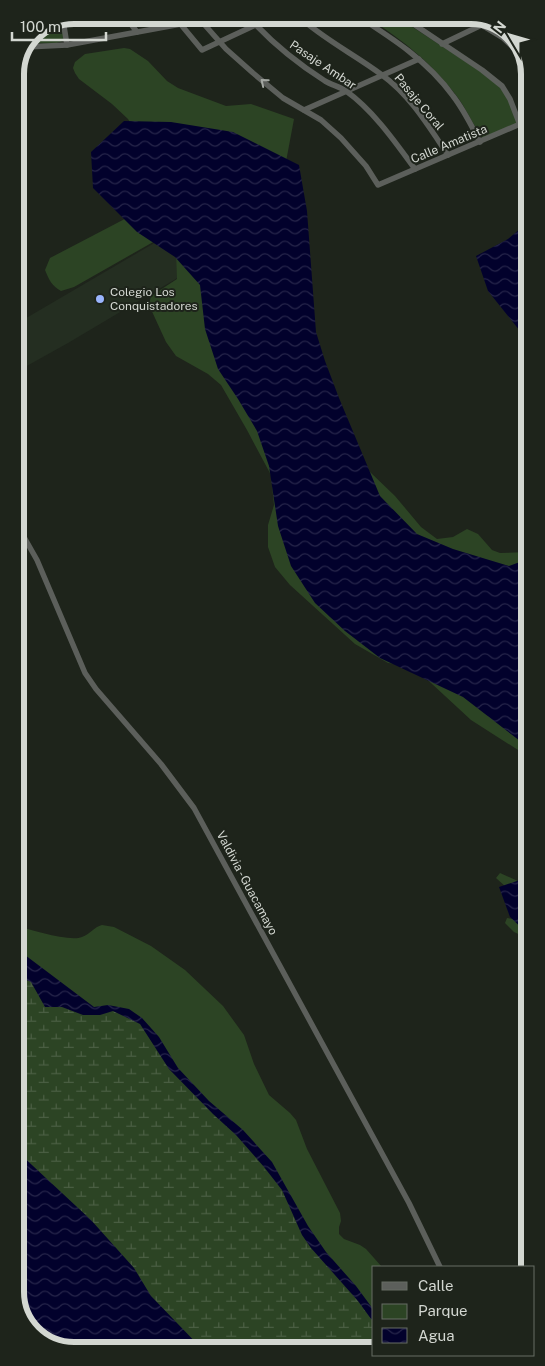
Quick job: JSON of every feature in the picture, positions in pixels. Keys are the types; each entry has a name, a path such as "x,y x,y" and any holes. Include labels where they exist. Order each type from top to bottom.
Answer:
{"street":[{"path":"131,24 137,32"},
{"path":"32,47 67,45 181,24 202,50 256,25"},
{"path":"204,24 253,74 283,98 304,110 419,59"},
{"name":"Pasaje Coral","path":"309,24 346,52 383,75 414,108 448,155"},
{"path":"370,24 396,40 419,59 453,95 480,142"},
{"path":"413,24 482,70 502,86 510,99 520,125"},
{"path":"63,25 67,45"},
{"name":"Pasaje Ambar","path":"256,25 298,62 346,91 380,123 415,169"},
{"path":"442,44 480,25 503,38 515,49"},
{"name":"Calle Amatista","path":"304,110 321,120 353,150 378,185 520,125"},
{"name":"Valdivia - Guacamayo","path":"24,537 37,560 85,672 96,689 161,764 194,808 408,1203 440,1266"}],"shaded area":[{"name":"Colegio Los Conquistadores","path":"168,235 184,274 24,368 24,319"}],"green space":[{"path":"378,24 408,24 483,73 499,86 508,99 517,123 482,138 460,100 436,71"},
{"path":"62,26 64,40 51,44 34,43 46,32"},
{"path":"124,48 130,49 148,61 167,81 178,88 226,106 251,104 294,119 285,167 287,348 335,427 370,472 395,496 421,527 437,539 453,537 467,529 478,534 492,550 500,553 521,552 521,752 471,720 418,671 406,665 388,663 355,644 290,585 275,567 268,547 268,525 274,505 271,475 221,385 208,374 176,356 166,342 149,305 151,296 177,279 176,251 169,233 74,287 61,291 49,280 45,270 50,258 140,211 136,133 128,119 112,104 79,79 75,73 73,68 75,62 85,54"},
{"path":"500,873 520,882 521,935 514,932 505,923 507,918 520,920 506,887 496,878"},
{"path":"102,925 114,927 151,946 185,970 223,1006 244,1035 254,1064 269,1095 296,1120 307,1149 340,1213 339,1234 344,1239 366,1249 381,1266 372,1266 372,1342 183,1342 24,1169 24,928 50,935 76,938 85,936"},
{"path":"24,979 31,982 45,1007 62,1007 83,1015 100,1015 113,1011 140,1024 169,1069 236,1135 282,1190 302,1235 372,1320 372,1342 195,1342 151,1296 134,1268 91,1220 24,1158"}],"water":[{"path":"124,121 171,122 233,132 299,165 307,211 316,332 339,398 380,496 417,534 453,549 509,566 521,562 521,742 463,697 380,658 345,631 315,603 291,566 278,526 269,466 257,431 218,369 205,329 200,285 175,257 137,232 93,188 91,152"},
{"path":"521,228 521,332 488,291 476,256 508,239"},
{"path":"521,880 521,927 510,917 499,887"},
{"path":"24,954 94,1007 108,1005 129,1009 142,1018 159,1037 178,1068 209,1101 243,1130 272,1162 308,1226 326,1252 372,1308 372,1320 358,1301 311,1248 302,1235 282,1190 264,1167 236,1135 169,1069 140,1024 113,1011 100,1015 83,1015 62,1007 45,1007 31,982 24,979"},
{"path":"24,1158 91,1220 134,1268 151,1296 195,1342 70,1342 49,1336 36,1325 26,1308 24,1292"}],"place":[{"name":"Colegio Los Conquistadores","path":"100,299"}]}
